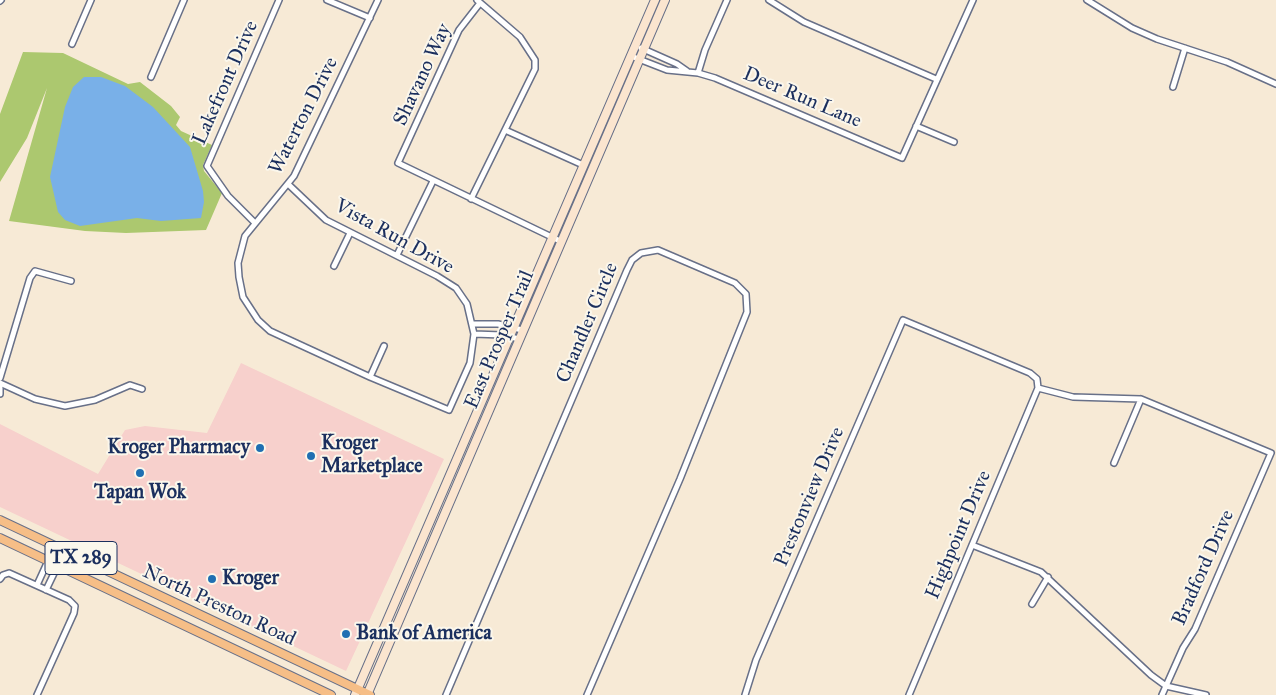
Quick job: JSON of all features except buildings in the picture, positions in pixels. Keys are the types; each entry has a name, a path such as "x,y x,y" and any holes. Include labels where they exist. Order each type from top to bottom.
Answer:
{"main road":[{"name":"East Prosper Trail","path":"356,692 656,0"},
{"name":"East Prosper Trail","path":"368,695 560,241 666,0"},
{"name":"North Preston Road","path":"0,520 356,692 368,695"},
{"name":"North Preston Road","path":"0,538 331,695"},
{"path":"416,554 425,559"},
{"path":"152,610 159,596"}],"street":[{"path":"72,44 91,0"},
{"path":"151,77 184,0"},
{"name":"Lakefront Drive","path":"254,222 228,196 207,166 279,0"},
{"path":"326,0 370,18"},
{"name":"Waterton Drive","path":"378,0 294,176 254,222 245,236 238,263 243,297 258,320 270,330 370,377 449,410"},
{"path":"698,73 705,50 727,0"},
{"path":"770,0 804,22 936,79"},
{"path":"954,142 916,126 973,0"},
{"path":"1087,0 1132,28 1157,39 1235,65 1276,84"},
{"path":"471,199 535,69 535,60 520,37 478,1"},
{"name":"Shavano Way","path":"434,181 398,163 459,30 478,1"},
{"name":"Deer Run Lane","path":"635,46 677,64 688,71"},
{"path":"1173,87 1185,48"},
{"name":"Deer Run Lane","path":"631,56 667,70 698,73 735,85 902,158 916,126"},
{"path":"505,130 583,165"},
{"path":"397,255 434,181 560,241"},
{"name":"Vista Run Drive","path":"288,184 326,220 397,255 456,288 467,304 474,334 470,363 449,410"},
{"path":"334,266 350,233"},
{"name":"Chandler Circle","path":"446,695 627,270 632,260 641,252 658,250 735,283 746,294 747,312 680,479 587,695"},
{"path":"0,378 30,278 35,271 71,281"},
{"name":"Prestonview Drive","path":"745,695 756,660 887,353 903,320 1030,373 1037,379 1038,388"},
{"path":"473,324 486,323 522,330"},
{"path":"474,334 518,339"},
{"path":"370,377 384,346"},
{"path":"0,382 35,399 65,406 95,400 130,385 142,389"},
{"path":"0,388 0,394"},
{"path":"1038,388 1073,397 1141,400 1114,463"},
{"name":"Highpoint Drive","path":"909,695 1038,388"},
{"name":"Bradford Drive","path":"1141,400 1271,452 1195,629 1162,695"},
{"path":"972,545 1034,568 1048,578 1151,675 1166,686 1206,695"},
{"path":"36,585 48,561"},
{"path":"46,590 58,565"},
{"path":"0,579 6,574 70,600 75,606 74,613 37,695"},
{"path":"1032,604 1048,578"}],"shaded area":[{"path":"241,363 444,459 346,671 0,507 0,424 98,474 125,430 145,426 207,433"}],"green space":[{"path":"23,52 63,53 128,84 140,82 171,106 180,117 176,125 181,131 212,145 203,165 204,171 222,193 206,230 126,233 85,231 9,221 47,88 27,138 0,182 0,114"}],"water":[{"path":"84,77 101,77 125,86 153,107 190,147 203,191 204,202 201,218 161,221 137,218 80,226 65,220 58,212 50,177 65,107 73,87"}],"place":[{"name":"Kroger Pharmacy","path":"260,448"},
{"name":"Kroger Marketplace","path":"311,456"},
{"name":"Tapan Wok","path":"140,473"},
{"name":"Kroger","path":"212,579"},
{"name":"Bank of America","path":"346,634"}]}
